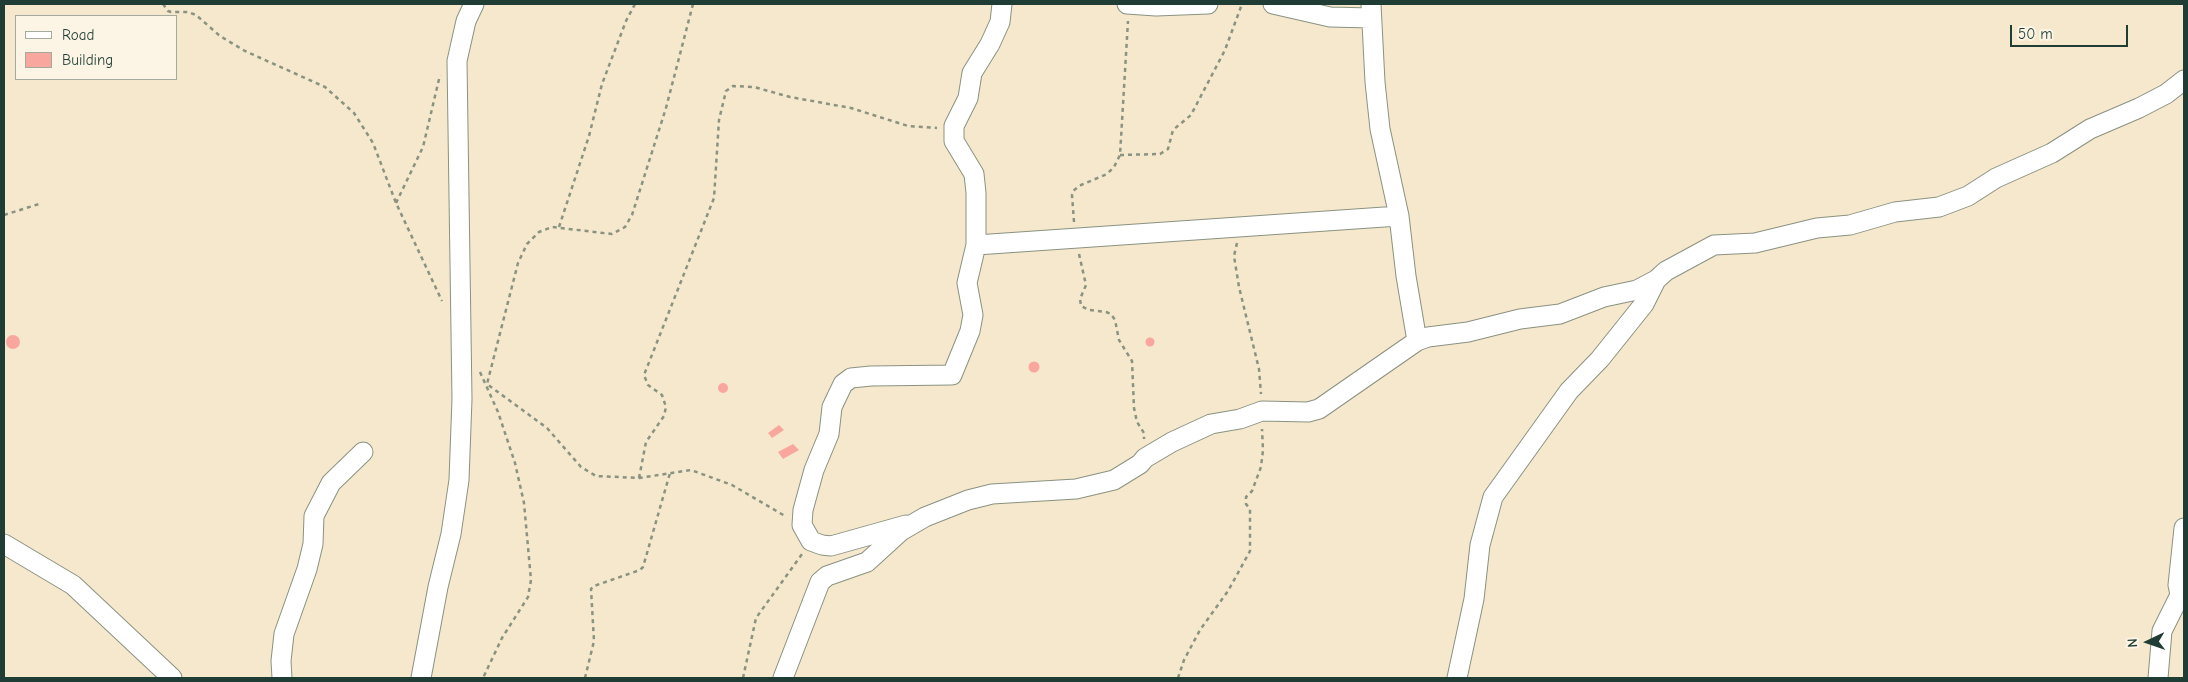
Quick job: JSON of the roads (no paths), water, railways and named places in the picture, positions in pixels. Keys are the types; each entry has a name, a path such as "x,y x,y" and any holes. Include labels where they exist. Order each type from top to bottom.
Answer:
{"street":[{"path":"421,678 438,587 451,534 459,480 462,399 457,61 466,21 474,4"},
{"path":"1002,4 1000,22 990,44 972,73 968,98 954,126 954,141 974,174 976,246 967,283 971,299 972,322 970,331 952,375 871,376 851,378 843,384 832,407 829,434 814,470 803,510 802,525 811,541 822,545 840,544 912,523 968,500 992,494 1076,489 1114,480 1172,442 1211,424 1240,419 1262,410 1308,412 1319,409 1417,341 1428,337 1468,332 1520,319 1560,314 1604,297 1637,290 1656,280 1666,271 1714,245 1755,243 1816,228 1850,226 1895,212 1939,207 1963,198 1988,182 2052,153 2090,129 2112,121 2166,94 2184,80"},
{"path":"1128,4 1208,4"},
{"path":"1273,4 1330,17 1371,11 1380,129 1399,216 1406,276 1417,341"},
{"path":"976,246 1399,216"},
{"path":"1457,678 1474,599 1480,545 1493,497 1569,390 1600,359 1644,304 1656,280"},
{"path":"282,678 281,661 284,634 307,569 313,544 314,516 331,483 363,452"},
{"path":"783,678 820,582 827,576 867,562 912,523"},
{"path":"2158,678 2162,631 2180,595 2178,585 2184,528"},
{"path":"4,544 73,585 172,678"}]}
